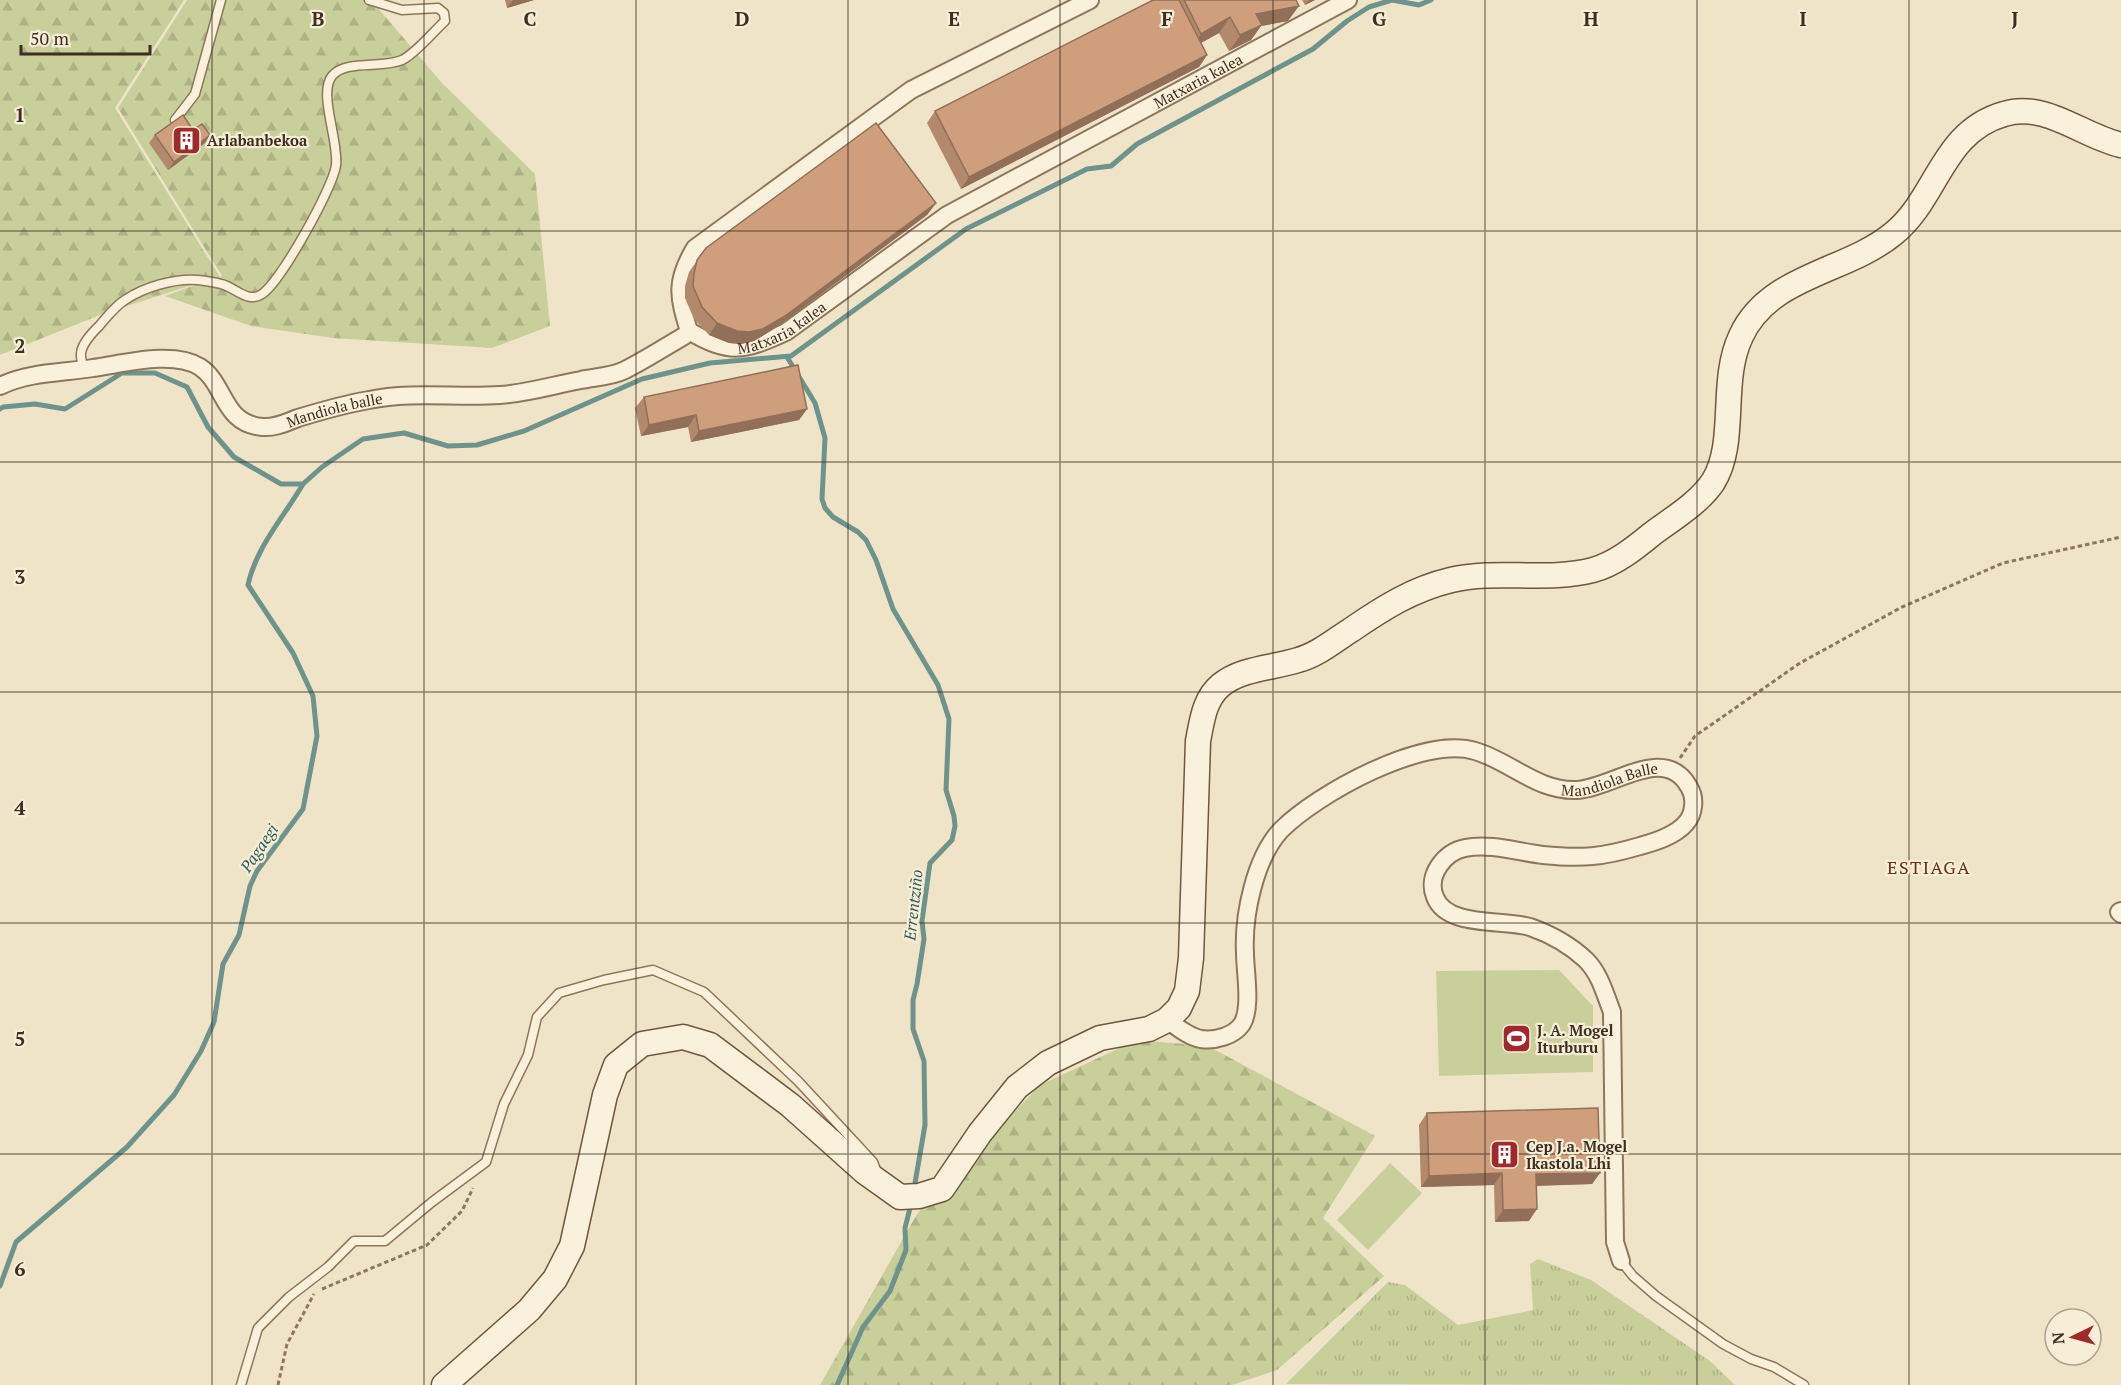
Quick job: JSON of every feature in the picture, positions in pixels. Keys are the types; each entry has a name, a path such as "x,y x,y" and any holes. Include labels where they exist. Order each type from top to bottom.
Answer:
{"street":[{"path":"689,331 680,302 681,279 687,261 695,248 911,90 1090,0"},
{"name":"Matxaria kalea","path":"689,331 712,344 736,348 761,343 786,332 947,215 1348,0"},
{"path":"444,1385 529,1310 555,1280 572,1246 605,1095 616,1065 642,1044 683,1037 710,1045 790,1105 866,1172 900,1197 919,1196 942,1189 980,1133 1017,1088 1048,1063 1100,1038 1149,1029 1167,1020 1179,1008 1187,991 1191,957 1198,741 1202,717 1208,700 1221,685 1238,675 1300,660 1322,649 1390,603 1420,588 1454,579 1594,570 1613,562 1699,498 1713,482 1722,463 1727,436 1727,397 1731,363 1741,335 1757,312 1778,293 1800,280 1865,252 1892,235 1908,220 1952,150 1968,132 1987,120 2006,113 2024,110 2044,113 2108,142 2121,145"},
{"name":"Mandiola balle","path":"0,386 21,378 138,361 189,362 201,368 213,379 230,410 245,422 264,427 282,425 336,407 370,399 411,394 500,395 608,375 624,371 689,331"},
{"name":"Mandiola Balle","path":"1167,1020 1201,1039 1223,1037 1242,1024 1247,1010 1244,947 1248,907 1259,867 1274,838 1296,815 1358,778 1403,758 1437,749 1471,749 1497,759 1552,788 1575,790 1598,787 1644,768 1664,767 1672,770 1684,778 1692,791 1693,807 1688,822 1677,831 1654,843 1607,856 1580,858 1484,847 1464,848 1450,854 1438,865 1433,882 1434,896 1445,911 1467,920 1504,922 1530,928 1562,941 1587,961 1600,981 1612,1012 1615,1242 1621,1261"}],"lane":[{"path":"175,120 195,94 220,0"},
{"path":"84,369 80,355 88,337 123,301 145,289 196,280 223,284 247,297 261,296 274,284 327,194 336,166 335,139 327,90 332,76 345,67 393,64 405,59 445,21 444,13 438,8 402,10 369,0"},
{"path":"241,1385 258,1328 289,1298 328,1267 354,1240 385,1241 486,1162 504,1104 528,1055 537,1017 559,993 604,980 653,970 704,993 752,1035 798,1081 873,1162 880,1181"},
{"path":"1621,1261 1633,1276 1656,1296 1723,1344 1751,1359 1774,1367 1804,1385"}],"path":[{"path":"1672,770 1695,736 1800,663 1902,607 2003,562 2121,537"},
{"path":"278,1385 287,1344 315,1293 427,1245 462,1211 486,1162"}],"green space":[{"path":"0,0 184,0 115,108 220,277 222,276 118,108 187,0 371,0 442,83 535,174 550,326 492,348 333,338 251,326 165,296 208,280 105,313 0,355"},
{"name":"J. A. Mogel Iturburu","path":"1559,970 1593,1006 1593,1072 1439,1076 1436,971"},
{"path":"1137,1040 1208,1046 1375,1136 1323,1218 1384,1276 1277,1370 1232,1385 820,1385 917,1214 1040,1085"},
{"path":"1390,1163 1422,1193 1368,1250 1337,1220"},
{"path":"1538,1259 1591,1280 1710,1361 1735,1385 1286,1384 1388,1282 1405,1285 1458,1325 1533,1310 1530,1264"}],"building":[{"path":"1153,0 1179,0 1207,55 969,177 935,111"},
{"path":"1184,0 1296,0 1299,6 1256,14 1262,25 1240,35 1230,17 1201,34"},
{"path":"183,115 193,130 202,124 210,135 174,162 155,135"},
{"path":"876,123 936,203 785,316 763,329 749,332 737,331 717,323 702,307 693,286 697,260 706,248"},
{"path":"798,365 807,409 699,431 696,415 649,425 644,397"},
{"name":"Cep J.a. Mogel Ikastola Lhi","path":"1598,1108 1600,1173 1536,1174 1537,1209 1503,1210 1502,1173 1429,1176 1427,1113"}],"waterway":[{"path":"0,409 35,404 65,409 122,373 155,373 187,387 208,427 234,457 281,484 303,484 322,467 363,439 404,433 448,446 477,445 524,431 642,379 710,363 791,356 966,229 1087,169 1111,166 1137,144 1313,49 1347,21 1369,7 1392,0 1419,5 1431,0"},
{"name":"Errentziño","path":"787,357 815,403 825,438 822,499 825,508 833,517 858,532 866,540 876,560 893,609 938,685 949,719 946,790 955,826 952,840 930,863 922,921 924,939 913,1000 913,1029 924,1061 925,1125 914,1189"},
{"name":"Pagaegi","path":"0,1286 16,1242 127,1147 174,1095 201,1051 214,1022 223,964 239,935 250,886 257,871 303,809 317,736 313,696 293,653 248,585 264,545 303,484"},
{"name":"Errentziño","path":"837,1385 863,1327 890,1291 906,1250 905,1228 911,1204"}],"place":[{"name":"Arlabanbekoa","path":"186,140"},
{"name":"J. A. Mogel Iturburu","path":"1516,1039"},
{"name":"Cep J.a. Mogel Ikastola Lhi","path":"1505,1155"}],"district":[{"name":"ESTIAGA","path":"1929,867"}]}
